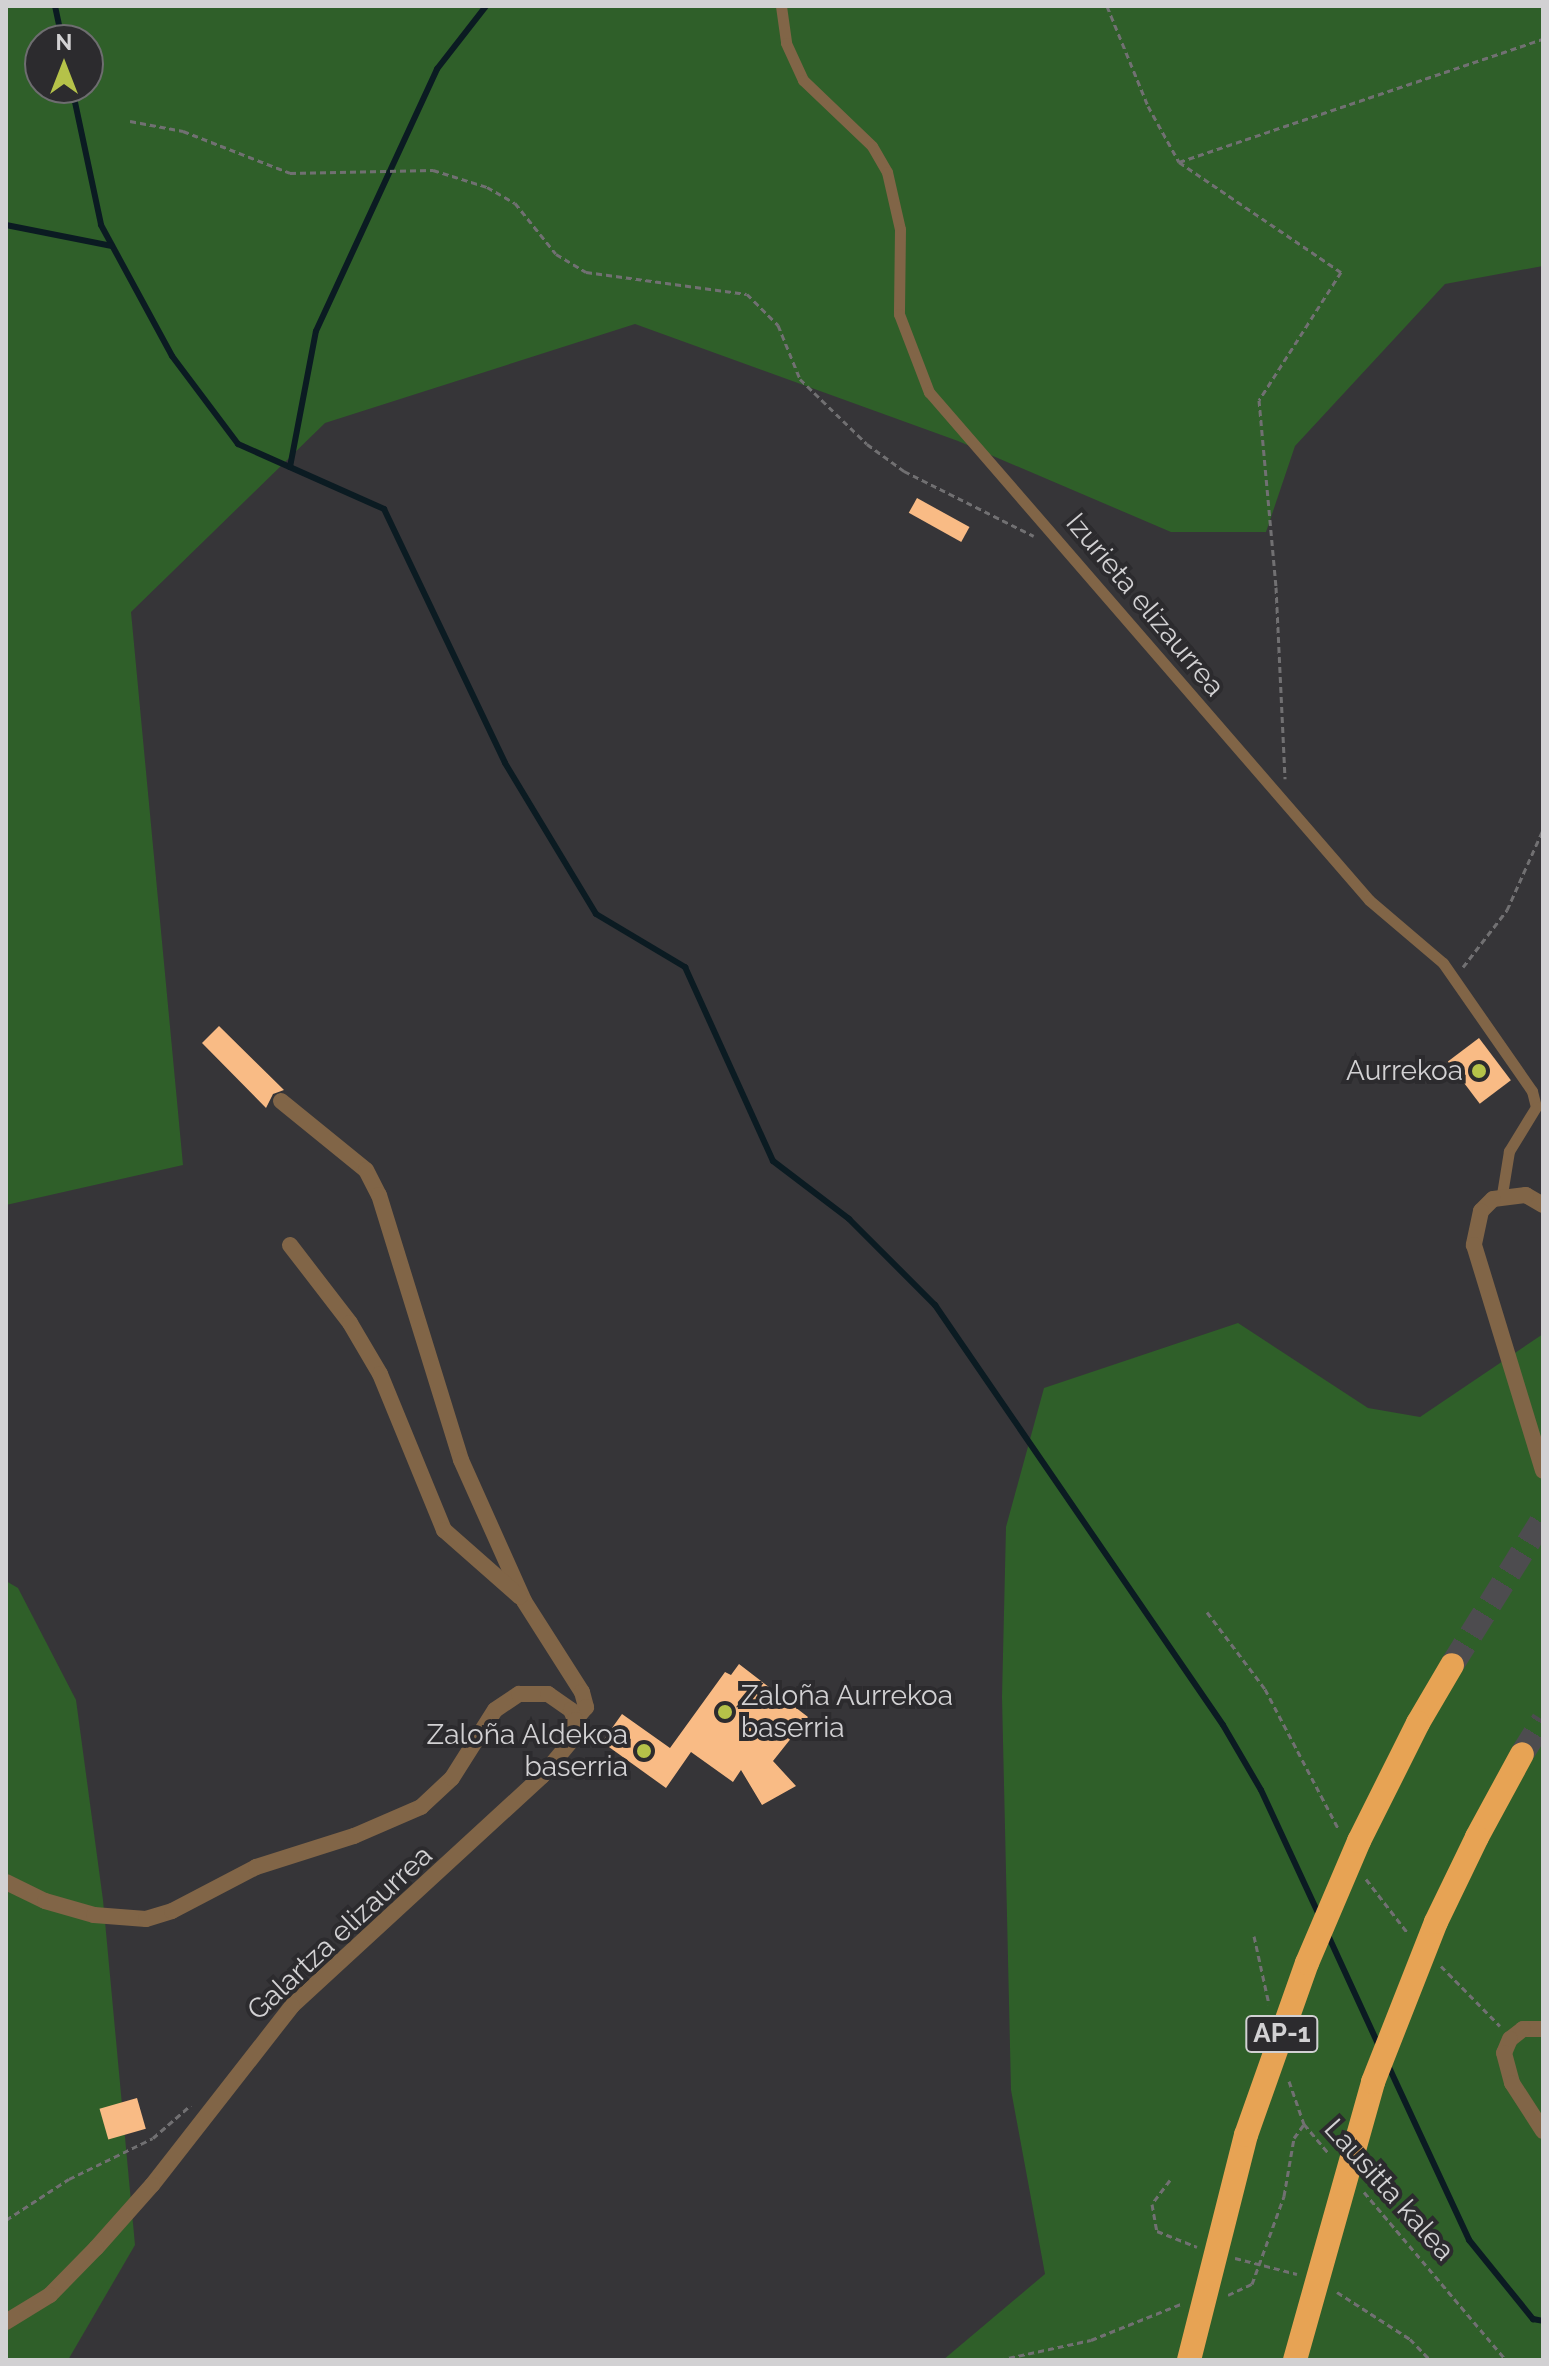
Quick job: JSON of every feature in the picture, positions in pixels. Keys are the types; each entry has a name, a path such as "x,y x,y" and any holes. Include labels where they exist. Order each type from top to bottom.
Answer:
{"highway":[{"name":"AP-1","path":"1189,2360 1246,2135 1302,1977 1359,1841 1418,1723 1452,1665"},
{"path":"1295,2360 1373,2082 1436,1922 1522,1754"}],"street":[{"name":"Galartza elizaurrea","path":"281,1101 366,1170 379,1195 461,1460 524,1601 582,1692 586,1707 575,1720"},
{"path":"1543,1205 1526,1195 1502,1194 1481,1211 1474,1245 1543,1471"},
{"name":"Galartza elizaurrea","path":"290,1245 350,1323 380,1374 444,1530 524,1601"},
{"name":"Galartza elizaurrea","path":"6,1882 45,1901 94,1915 146,1919 172,1911 256,1867 354,1836 421,1807 452,1778 495,1710 519,1694 548,1694 571,1710 575,1720 572,1740 542,1776 292,2006 96,2248 50,2295 6,2322"},
{"path":"1543,2029 1523,2029 1510,2039 1504,2053 1512,2083 1543,2131"}],"lane":[{"name":"Izurieta elizaurrea","path":"781,6 788,50 803,80 872,146 887,172 900,229 899,314 919,374 1005,482 1056,535 1168,673 1285,797 1369,900 1454,976 1536,1099 1509,1151 1502,1194"}],"path":[{"path":"1107,6 1148,106 1179,162 1341,272 1259,400 1276,587 1285,797"},
{"path":"1179,162 1543,39"},
{"path":"130,121 183,131 290,173 433,170 487,187 515,203 556,254 586,272 747,294 778,325 800,379 867,444 904,471 1013,529 1040,538 1056,535"},
{"path":"1454,976 1483,947 1507,910 1543,830"},
{"path":"1254,1936 1271,2010"},
{"name":"Lausitta kalea","path":"1286,2071 1304,2124 1339,2164"},
{"path":"6,2220 69,2179 153,2138 194,2102 212,2108"},
{"path":"1170,2180 1152,2204 1157,2231 1205,2249"},
{"name":"Lausitta kalea","path":"1356,2183 1506,2360"},
{"path":"1234,2258 1260,2267 1298,2274"},
{"path":"1325,2287 1410,2339 1430,2360"}],"green space":[{"path":"6,6 1543,6 1543,266 1445,284 1295,446 1266,532 1171,532 958,441 635,324 325,423 131,612 183,1165 6,1205"},
{"path":"1238,1323 1368,1408 1420,1417 1543,1334 1543,2360 943,2360 1045,2274 1011,2090 1002,1697 1006,1527 1044,1388"},
{"path":"6,1581 18,1588 76,1700 103,1900 135,2245 68,2360 6,2360"}],"building":[{"path":"917,498 969,527 961,542 909,513"},
{"path":"219,1026 284,1090 273,1094 266,1108 202,1043"},
{"name":"Aurrekoa","path":"1479,1038 1511,1080 1480,1104 1448,1061"},
{"path":"739,1664 808,1717 773,1761 796,1786 762,1805 741,1770 733,1782 691,1752 666,1788 602,1742 622,1714 670,1748 725,1672 731,1675"},
{"path":"137,2098 146,2129 108,2140 100,2109"}],"waterway":[{"path":"55,6 59,24"},
{"path":"290,467 316,331 437,69 486,6"},
{"path":"75,104 101,225 172,356 238,444 384,509 505,763 596,914 685,967 773,1161 849,1219 935,1305 1223,1725 1261,1790 1319,1915"},
{"path":"6,225 112,246"},
{"path":"1327,1933 1379,2046"},
{"path":"1387,2063 1469,2240 1533,2319 1543,2321"}],"tunnel":[{"path":"1452,1665 1543,1519"},
{"path":"1522,1754 1543,1720"}],"place":[{"name":"Aurrekoa","path":"1479,1071"},
{"name":"Zaloña Aurrekoa baserria","path":"725,1712"},
{"name":"Zaloña Aldekoa baserria","path":"644,1751"}]}
